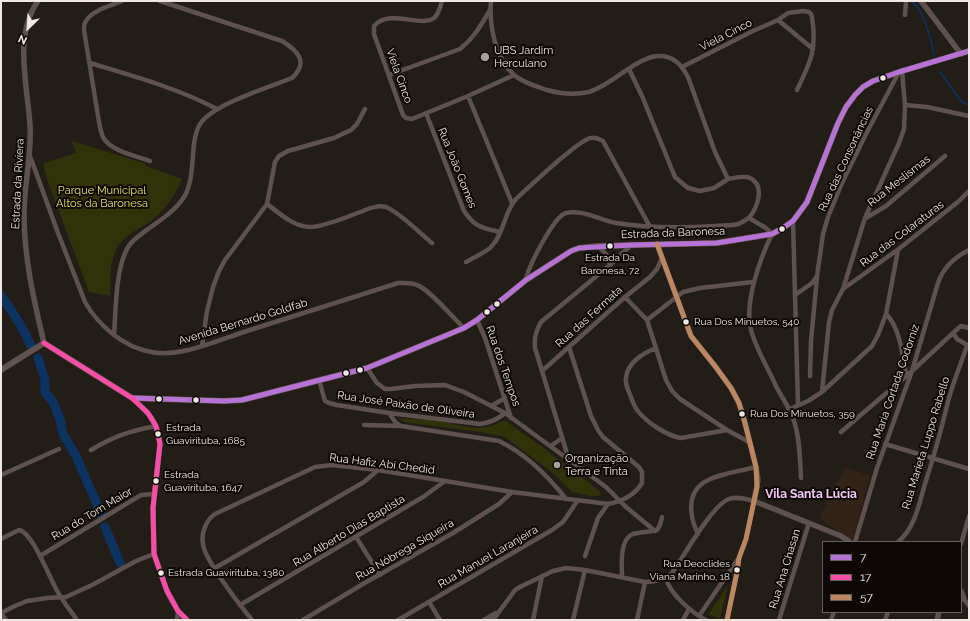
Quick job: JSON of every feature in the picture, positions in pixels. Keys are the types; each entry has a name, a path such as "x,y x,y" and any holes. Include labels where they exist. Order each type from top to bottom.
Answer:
{"main road":[{"name":"Estrada da Baronesa","path":"132,398 242,400 367,368 464,328 477,320 526,280 571,251 579,248 598,246 717,243 772,234 793,221 808,202 838,123 855,95 863,86 873,81 969,51"},
{"path":"1,370 44,343 132,398"}],"street":[{"name":"Estrada da Riviera","path":"38,1 30,14 24,48 24,70 30,126 30,156 24,200 24,230 34,303 44,343"},
{"path":"122,1 90,15 85,21 84,30 99,122 103,136 108,144 114,148 150,161"},
{"path":"114,334 119,272 126,248 134,240 162,220 184,197 191,178 196,131 201,122 217,109 292,78 298,72 301,64 300,56 295,49 282,41 160,1"},
{"name":"Viela Cinco","path":"426,113 408,120 403,115 374,34 374,26 377,22 384,19 430,19 435,17 439,12 442,1"},
{"path":"491,1 490,10 493,33 504,63 514,75 526,83 538,87 559,93 575,94 591,91 606,84 639,63 656,56 667,56 677,61 688,76 715,152 728,179"},
{"path":"905,15 906,1"},
{"path":"921,1 960,54"},
{"path":"389,75 460,49 470,42 477,33 490,10"},
{"name":"Viela Cinco","path":"682,66 792,12 803,11 811,14 815,40 813,49"},
{"path":"778,20 813,49 810,62 797,90"},
{"path":"90,63 195,97 217,109"},
{"path":"629,69 642,96 675,177 688,188 700,191 714,188 728,179 742,177 755,181 759,188 758,199 749,218 762,225 772,234 763,252 753,282 750,316 751,329 756,344 781,396 790,409 795,422 801,478"},
{"path":"866,218 904,129 905,105 901,72"},
{"name":"Rua das Consonâncias","path":"810,376 811,341 817,276 823,234 828,217 842,183 863,140 901,72"},
{"path":"426,113 514,75"},
{"path":"468,96 512,203"},
{"path":"905,105 927,107 969,116"},
{"path":"202,346 213,287 219,271 225,260 267,204 275,162 279,156 288,151 334,138 351,130 357,124 365,109"},
{"name":"Rua João Gomes","path":"426,113 464,211 471,221 478,227 500,232"},
{"path":"466,262 491,247 500,232 512,203 548,170 580,144 591,138 597,138 603,141 649,225"},
{"name":"Avenida Bernardo Goldfab","path":"30,156 85,302 91,312 114,334 135,347 150,352 165,353 202,346 398,283 417,285 426,291 464,328"},
{"name":"Rua Meslismas","path":"822,392 829,322 832,310 843,289 866,218 886,206 945,156"},
{"name":"Rua das Colaraturas","path":"843,289 898,250 959,201 969,191"},
{"path":"267,204 298,224 310,227 322,225 369,208 386,207 432,243"},
{"name":"Estrada da Baronesa","path":"526,280 529,269 552,226 560,216 565,213 575,213 636,225 679,227 733,225 743,222 749,218"},
{"path":"793,221 798,405"},
{"path":"657,244 678,296 691,336 719,371 739,403 746,423 749,442 756,467 758,480 746,539 739,558 727,620"},
{"path":"569,460 535,348 534,339 536,331 541,322 610,265 631,245"},
{"path":"598,246 606,254 610,265"},
{"path":"790,409 808,401 822,392 872,346 886,314 898,250"},
{"name":"Rua Maria Cortada Codorniz","path":"855,541 885,444 912,371 940,277 951,263 961,254 969,250"},
{"name":"Rua das Fermata","path":"542,371 625,297 650,277 657,269 662,258"},
{"path":"795,295 812,283 817,276"},
{"path":"647,320 683,292 700,288 753,282"},
{"path":"625,297 647,320 666,380 672,392 680,399 727,430 749,442"},
{"path":"886,314 895,327 902,350 906,376"},
{"name":"Rua dos Tempos","path":"477,320 485,338 511,418"},
{"path":"841,432 912,371 952,333 961,326 969,328"},
{"path":"952,333 957,339 968,346"},
{"name":"Rua Marieta Luppo Rabello","path":"899,541 910,528 918,510 934,458 950,396 968,346"},
{"path":"569,347 591,416 598,430 603,437 639,466 642,472 642,483 639,488 631,495 620,501 608,504 598,518 585,556"},
{"path":"656,348 645,353 630,366 627,372 626,382 637,410 668,434 681,438 727,430"},
{"path":"367,368 377,383 385,389 391,390 415,386 445,385 464,392 505,413 606,487 654,531"},
{"name":"Rua José Paixão de Oliveira","path":"319,380 323,397 325,401 329,403 389,413 480,424 490,423 505,413"},
{"path":"132,398 148,414 156,426 160,444 153,508 154,554 167,592 178,611 187,620"},
{"path":"491,406 505,398"},
{"path":"389,413 396,423 401,426"},
{"path":"364,425 401,426 499,442 509,446 549,478 566,499"},
{"path":"91,450 122,434 156,426"},
{"path":"551,446 562,438"},
{"path":"885,444 969,469"},
{"path":"1,475 59,449"},
{"name":"Rua Hafiz Abi Chedid","path":"252,620 240,605 204,551 202,543 205,528 211,517 216,514 315,467 332,464 512,492 608,504"},
{"path":"698,534 690,509 695,492 702,484 712,479 756,467"},
{"path":"215,568 364,482 378,470"},
{"name":"Rua Alberto Dias Baptista","path":"240,605 423,497 445,481"},
{"name":"Rua Nóbrega Siqueira","path":"303,620 453,534 499,504 512,492"},
{"name":"Rua do Tom Maior","path":"40,556 141,495 154,494"},
{"path":"493,620 515,590 561,568 584,570 645,582 652,582 666,578 672,573 719,505 728,499 738,497 754,501 808,522 841,536 848,541"},
{"name":"Rua Manuel Laranjeira","path":"398,620 564,522 578,500"},
{"path":"962,541 969,516"},
{"path":"622,577 623,547 626,539 637,533 654,531 659,528 662,517"},
{"name":"Rua Ana Chasan","path":"779,620 808,522"},
{"path":"1,539 19,530 22,530 29,537 61,598 77,620"},
{"path":"356,537 380,575"},
{"path":"6,620 1,613 15,606 27,601 47,598 61,598 70,595 136,561 154,554"},
{"path":"699,616 739,558"},
{"path":"573,620 584,570"},
{"path":"533,620 542,576"},
{"path":"666,578 672,589 689,608 706,620"},
{"path":"637,620 645,582"},
{"path":"962,599 969,606"},
{"path":"429,602 440,620"},
{"path":"683,620 689,608"},
{"path":"177,620 178,611"},
{"path":"484,620 499,612"}],"shaded area":[{"path":"845,467 870,476 853,539 847,537 819,518"}],"green space":[{"name":"Parque Municipal Altos da Baronesa","path":"72,141 144,163 146,166 182,179 164,209 151,221 127,236 118,246 112,263 110,296 89,292 47,179 43,163 76,153"},
{"path":"399,418 432,420 479,428 487,427 504,420 601,492 601,495 590,496 572,492 553,473 505,437 481,432 404,422"},
{"path":"728,585 720,619 709,614"}],"waterway":[{"path":"911,1 920,11 929,33 934,54"},
{"path":"940,72 962,102 969,105"},
{"path":"1,296 18,320 31,346"},
{"path":"38,358 45,380 45,392 53,402 60,419 63,434 76,456 102,516"},
{"path":"105,527 120,563"}],"transit line":[{"name":"7","path":"132,398 224,401 242,400 367,368 464,328 477,320 526,280 571,251 579,248 717,243 772,234 793,221 807,202 838,123 846,107 863,87 873,81 899,72 969,51"},
{"name":"57","path":"657,244 691,336 731,388 739,403 756,467 757,487 746,539 739,558 727,620"},
{"name":"17","path":"44,343 132,398 148,413 156,426 160,444 153,508 154,554 167,591 178,611 187,620"}],"place":[{"name":"UBS Jardim Herculano","path":"485,57"},
{"name":"Estrada Da Baronesa, 72","path":"610,246"},
{"name":"Rua Dos Minuetos, 540","path":"686,322"},
{"name":"Rua Dos Minuetos, 359","path":"742,414"},
{"name":"Estrada Guavirituba, 1685","path":"158,434"},
{"name":"Organização Terra e Tinta","path":"557,465"},
{"name":"Estrada Guavirituba, 1647","path":"156,481"},
{"name":"Rua Deoclides Viana Marinho, 18","path":"737,570"},
{"name":"Estrada Guavirituba, 1380","path":"161,573"}],"district":[{"name":"Vila Santa Lúcia","path":"811,494"}]}
